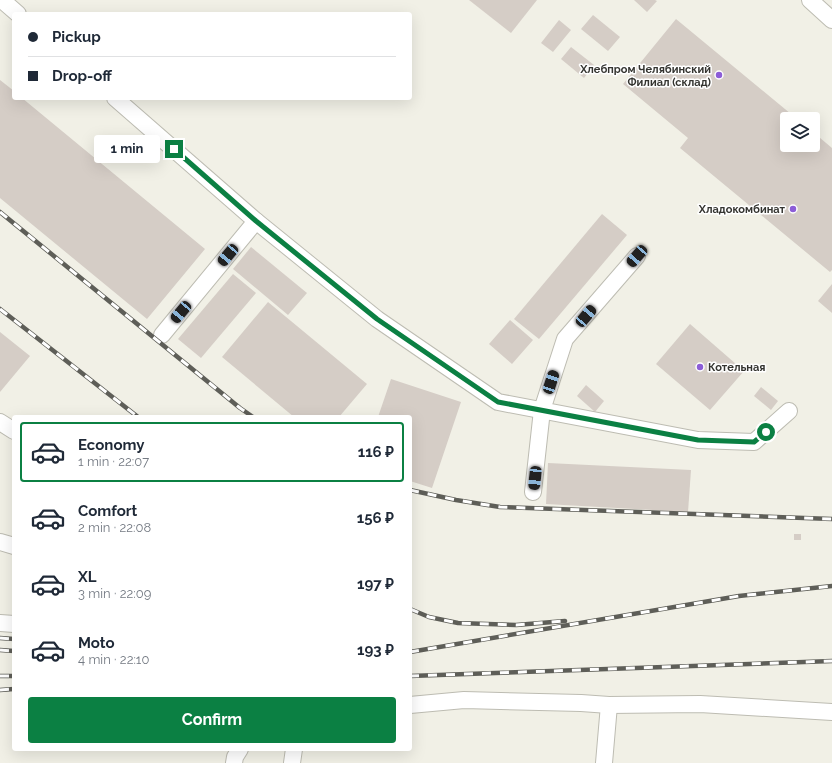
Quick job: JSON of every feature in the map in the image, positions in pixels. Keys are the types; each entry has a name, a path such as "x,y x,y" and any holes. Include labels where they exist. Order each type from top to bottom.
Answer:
{"street":[{"path":"2,0 16,12"},
{"path":"810,0 832,20"},
{"path":"117,100 256,221 377,319 498,402 698,440 754,442 789,411"},
{"path":"162,334 256,221"},
{"path":"533,492 542,410 565,339 637,256"},
{"path":"0,422 12,430"},
{"path":"0,542 12,545"},
{"path":"0,623 12,624"},
{"path":"412,705 464,700 609,705 700,704 832,712"},
{"path":"604,763 609,705"},
{"path":"234,763 235,757 239,751"},
{"path":"292,763 294,751"}],"building":[{"path":"469,0 537,0 511,33"},
{"path":"634,0 655,0 657,1 647,12"},
{"path":"593,15 620,37 608,51 581,29"},
{"name":"Хладокомбинат","path":"676,19 789,112 780,112 780,152 820,152 820,138 832,148 832,270 830,272 680,148 688,138 623,84"},
{"path":"559,20 571,30 553,52 541,43"},
{"path":"571,47 594,65 584,78 561,59"},
{"path":"0,80 12,89 12,100 24,100 205,249 147,319 0,198"},
{"path":"602,214 627,235 539,339 514,319"},
{"path":"251,247 307,293 288,315 233,269"},
{"path":"233,274 256,293 201,358 178,339"},
{"path":"832,284 832,313 818,301"},
{"path":"268,302 367,384 341,415 292,415 222,357"},
{"path":"510,320 533,340 512,364 489,344"},
{"name":"Котельная","path":"690,324 744,371 710,410 656,364"},
{"path":"0,332 30,356 0,392"},
{"path":"391,379 461,402 432,488 412,482 412,415 379,415"},
{"path":"586,385 604,401 595,412 577,396"},
{"path":"761,387 778,401 771,410 754,396"},
{"path":"548,463 691,470 688,512 546,504"},
{"path":"794,534 801,534 801,540 794,540"}],"railway":[{"path":"0,212 250,415"},
{"path":"0,309 135,415"},
{"path":"412,490 456,500 500,507 832,519"},
{"path":"412,652 739,596 832,586"},
{"path":"412,610 429,617 458,623 516,625 565,621"},
{"path":"0,638 12,639"},
{"path":"0,650 12,651"},
{"path":"412,676 832,661"},
{"path":"0,676 12,676"},
{"path":"0,690 12,689"}],"place":[{"name":"Хлебпром Челябинский Филиал (склад)","path":"719,75"},
{"name":"Хладокомбинат","path":"793,209"},
{"name":"Котельная","path":"700,367"}],"route":[{"path":"174,149 256,221 377,319 498,402 698,440 754,442 766,432"}]}
